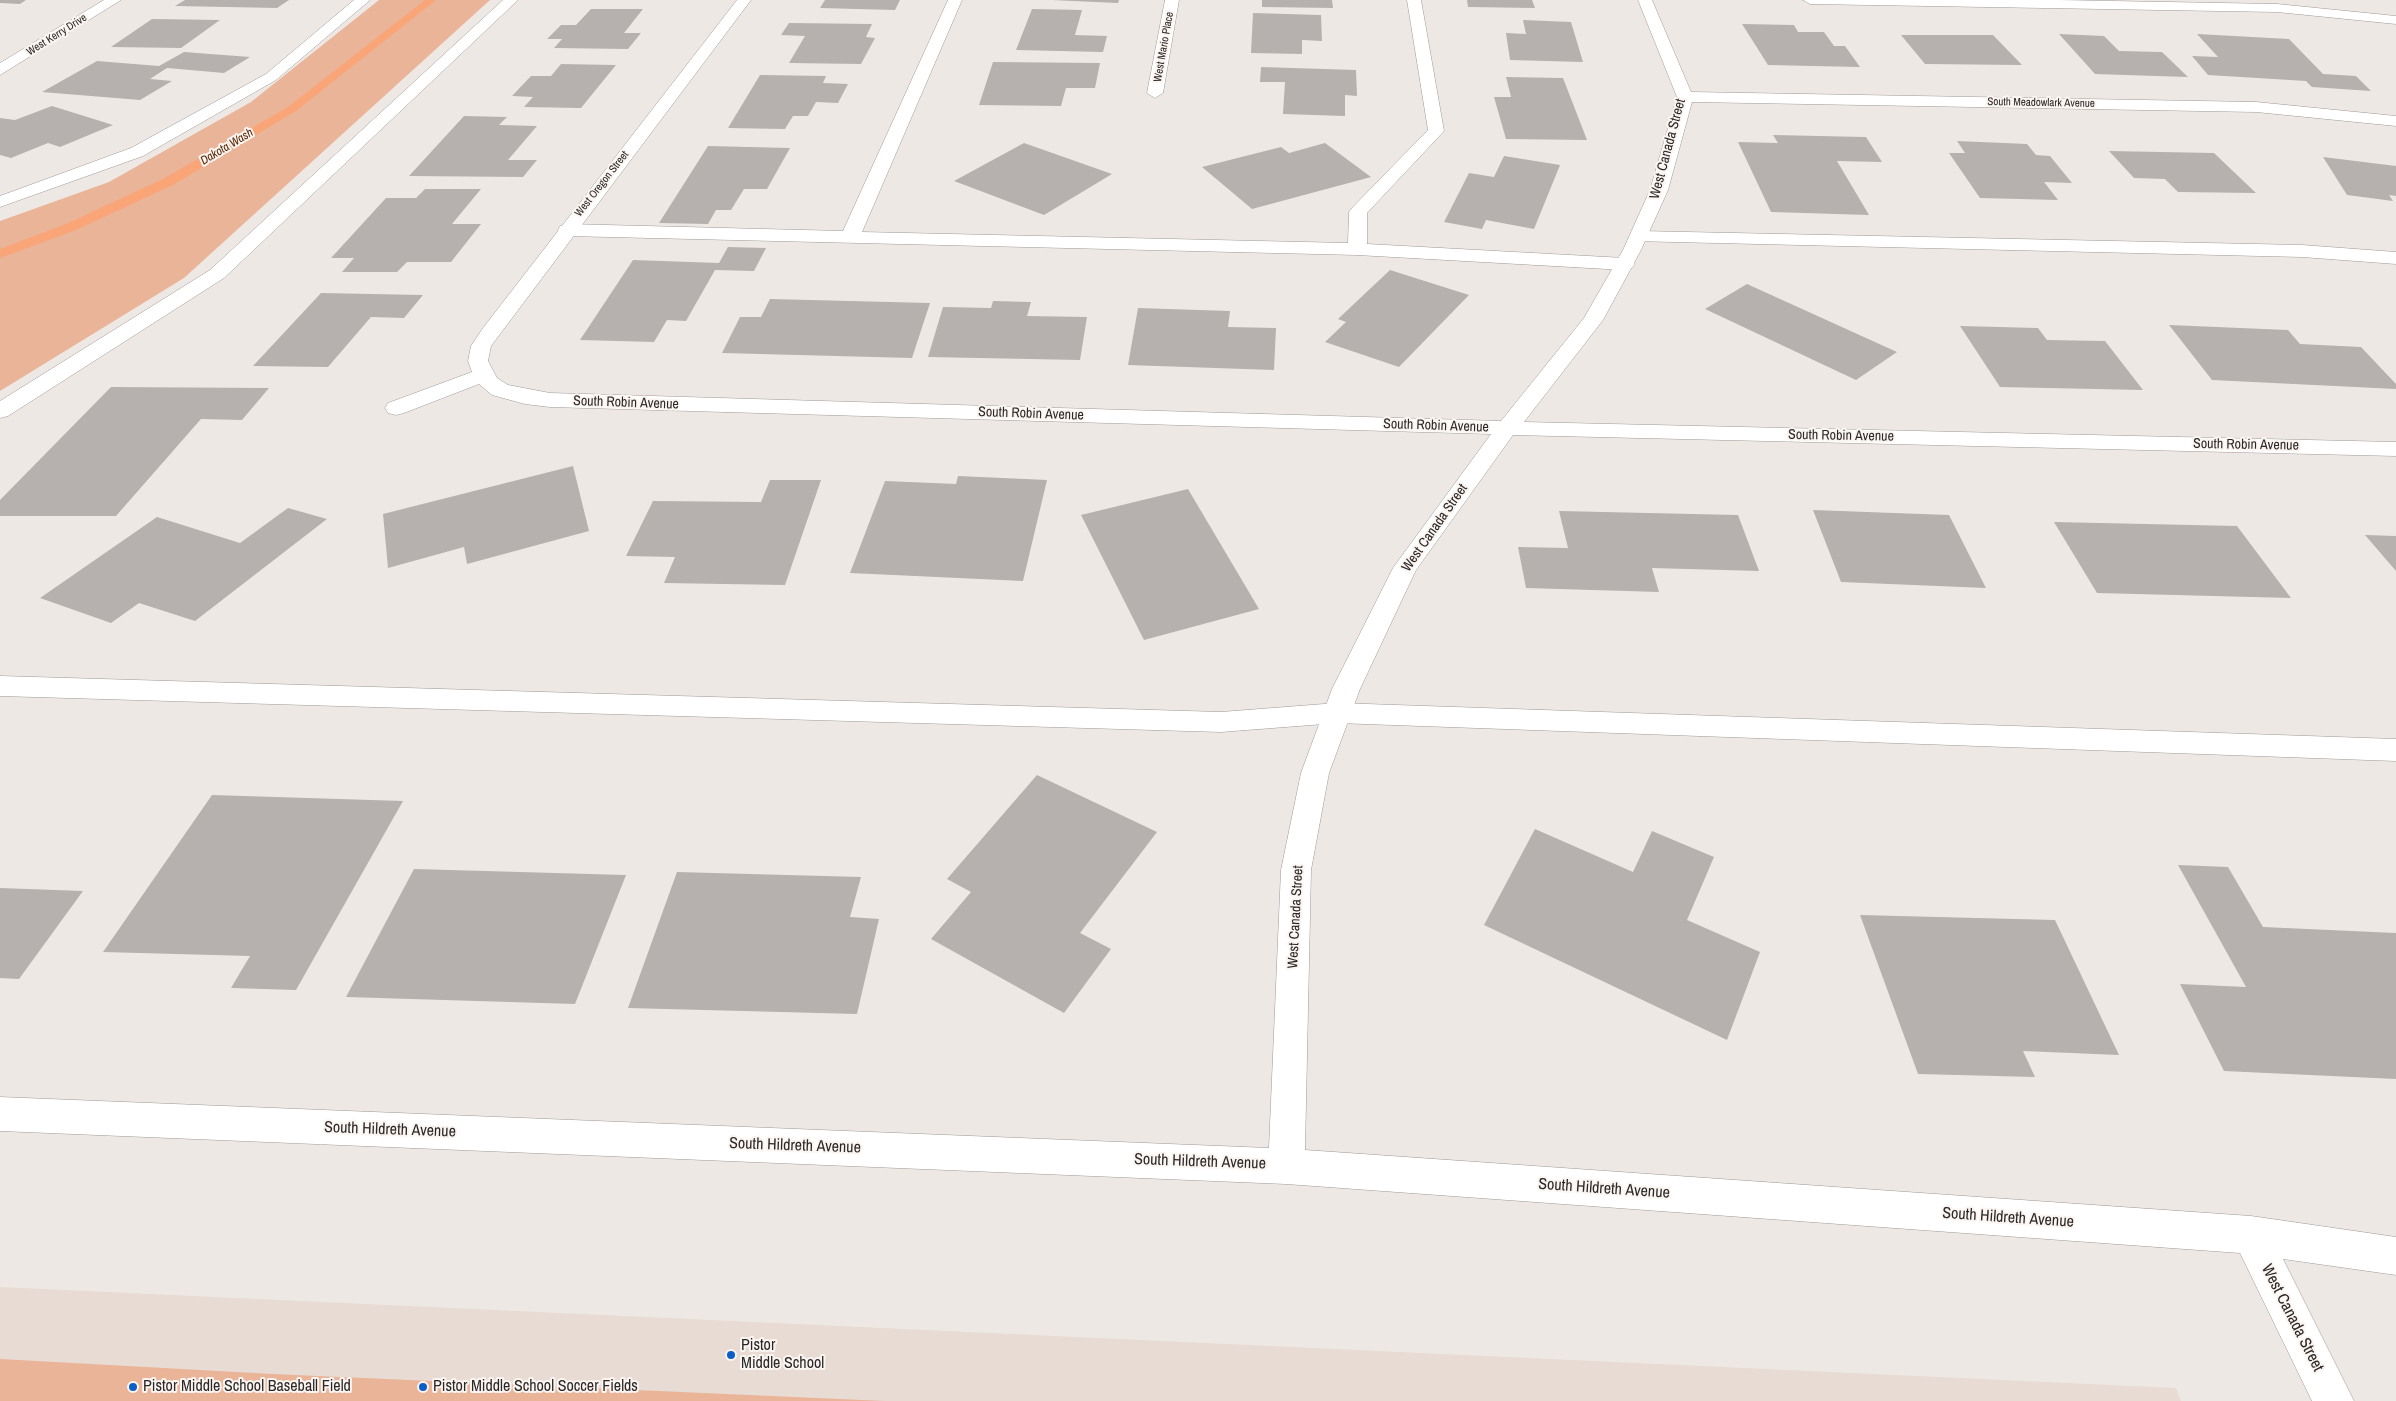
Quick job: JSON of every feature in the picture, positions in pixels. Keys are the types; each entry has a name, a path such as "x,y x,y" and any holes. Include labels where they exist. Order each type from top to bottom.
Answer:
{"street":[{"name":"West Kerry Drive","path":"0,70 114,0"},
{"path":"0,202 137,152 270,77 363,0"},
{"path":"0,411 217,274 510,0"},
{"name":"West Oregon Street","path":"483,375 478,361 481,346 744,0"},
{"path":"850,237 955,0"},
{"name":"West Mario Place","path":"1155,93 1172,0"},
{"path":"1357,249 1358,212 1436,131 1414,0"},
{"name":"West Canada Street","path":"1286,1166 1296,870 1315,773 1346,689 1405,568 1507,428 1594,320 1638,237 1660,190 1685,97 1645,0"},
{"path":"1810,0 2276,8 2396,20"},
{"name":"South Meadowlark Avenue","path":"1685,97 2256,107 2396,121"},
{"path":"568,230 1357,249 1624,264"},
{"path":"1638,237 2302,250 2396,258"},
{"path":"396,408 483,375"},
{"name":"South Robin Avenue","path":"483,375 488,382 500,390 525,398 550,400 1507,428 2396,449"},
{"path":"0,686 1221,722 1337,713 2396,750"},
{"name":"South Hildreth Avenue","path":"0,1114 1286,1166 2251,1235 2396,1256"},
{"name":"West Canada Street","path":"2251,1235 2334,1401"}],"shaded area":[{"path":"379,0 490,0 184,278 0,391 0,221 109,182 251,102"},
{"name":"Pistor Middle School","path":"0,1287 2176,1388 2181,1401 0,1401"},
{"path":"0,1359 273,1374 885,1401 0,1401"}],"building":[{"path":"0,0 26,0 20,4 0,3"},
{"path":"185,0 289,0 277,8 175,6"},
{"path":"825,0 900,0 895,10 820,8"},
{"path":"1051,0 1119,0 1118,3"},
{"path":"1262,0 1332,0 1333,8 1262,7"},
{"path":"1467,0 1532,0 1535,8 1468,7"},
{"path":"591,9 643,9 624,33 641,33 628,49 554,48 562,39 547,39 561,25 576,25"},
{"path":"1032,9 1082,10 1075,35 1107,36 1103,52 1016,50"},
{"path":"1253,13 1321,15 1322,41 1302,40 1302,54 1251,53"},
{"path":"152,19 220,20 181,48 111,47"},
{"path":"1523,20 1571,22 1583,62 1510,60 1506,33 1526,34"},
{"path":"789,23 872,24 866,37 875,38 861,64 789,63 805,36 781,35"},
{"path":"1742,24 1794,25 1798,32 1824,32 1834,46 1845,46 1860,67 1768,65"},
{"path":"2059,34 2104,36 2119,51 2162,52 2188,77 2095,74"},
{"path":"2197,34 2289,39 2323,74 2356,76 2371,91 2312,87 2306,81 2208,75 2192,56 2218,57"},
{"path":"1901,35 1993,35 2022,65 1925,64"},
{"path":"184,52 250,57 224,73 167,68 150,79 172,81 140,100 42,92 97,61 159,66"},
{"path":"993,62 1100,63 1095,88 1066,88 1061,106 979,105"},
{"path":"561,64 616,65 581,108 524,107 533,97 512,96 531,76 551,76"},
{"path":"1261,67 1356,70 1357,96 1345,95 1345,116 1283,114 1285,82 1260,82"},
{"path":"760,75 826,76 823,83 848,84 838,103 816,102 808,116 793,116 785,129 728,128"},
{"path":"1506,77 1563,78 1587,140 1506,139 1494,97 1511,97"},
{"path":"52,106 113,125 60,147 48,143 11,158 0,155 0,118 15,120"},
{"path":"464,116 507,117 499,125 537,126 508,160 537,160 523,177 409,176"},
{"path":"1773,135 1866,137 1882,162 1837,161 1869,215 1771,212 1738,142 1778,143"},
{"path":"1957,141 2027,144 2036,155 2050,156 2072,183 2044,182 2058,200 1980,198 1949,153 1965,153"},
{"path":"1024,143 1112,174 1044,215 954,181"},
{"path":"1325,143 1371,177 1252,209 1202,167 1281,147 1289,153"},
{"path":"708,146 790,148 767,189 744,189 731,210 716,210 708,224 659,223"},
{"path":"2109,151 2214,153 2256,193 2178,192 2165,179 2134,178"},
{"path":"1504,156 1560,165 1534,229 1486,220 1482,229 1444,222 1469,173 1494,177"},
{"path":"2323,157 2396,166 2396,196 2389,195 2393,201 2347,195"},
{"path":"425,189 481,189 452,224 481,224 451,262 407,262 397,272 342,272 354,258 331,258 386,198 416,198"},
{"path":"728,247 766,248 754,271 715,270 686,321 667,320 654,342 580,340 633,260 719,263"},
{"path":"1390,270 1469,295 1399,367 1325,342 1346,322 1338,319"},
{"path":"1747,284 1897,352 1856,380 1705,309"},
{"path":"321,293 423,295 404,318 371,317 328,367 253,366"},
{"path":"770,299 930,303 912,358 722,353 740,317 761,317"},
{"path":"993,301 1031,302 1027,316 1087,317 1080,360 928,357 943,307 991,308"},
{"path":"1138,308 1230,311 1228,327 1276,328 1274,370 1128,365"},
{"path":"2169,325 2288,330 2300,344 2361,347 2396,384 2396,389 2212,380"},
{"path":"1960,326 2038,328 2047,340 2105,341 2143,390 2000,387"},
{"path":"111,387 269,388 242,420 201,419 116,516 0,516 0,500"},
{"path":"573,466 589,531 467,564 464,547 388,568 383,514"},
{"path":"958,476 1047,480 1023,581 850,573 885,481 956,484"},
{"path":"770,480 821,480 785,585 664,583 675,557 626,556 653,501 761,502"},
{"path":"1188,489 1259,609 1144,640 1081,515"},
{"path":"288,508 327,519 195,621 139,603 111,623 40,598 157,517 240,543"},
{"path":"1813,510 1949,515 1986,588 1841,582"},
{"path":"1559,511 1738,515 1759,571 1652,568 1659,592 1526,588 1518,547 1568,548"},
{"path":"2054,522 2237,526 2291,598 2097,593"},
{"path":"2365,535 2396,536 2396,571"},
{"path":"1037,775 1157,832 1080,933 1111,949 1064,1013 931,939 971,892 947,879"},
{"path":"212,795 403,801 296,990 231,988 250,956 103,952"},
{"path":"1535,829 1633,872 1652,831 1714,857 1687,920 1760,952 1727,1040 1484,925"},
{"path":"2178,865 2228,867 2263,927 2396,933 2396,1079 2224,1071 2180,984 2246,987"},
{"path":"414,869 626,875 575,1004 346,997"},
{"path":"677,872 861,877 850,917 879,919 857,1014 628,1008"},
{"path":"0,888 83,891 19,979 0,978"},
{"path":"1860,915 2055,920 2119,1055 2023,1051 2035,1077 1918,1074"}],"waterway":[{"name":"Dakota Wash","path":"0,254 71,227 168,182 292,109 431,0"}],"place":[{"name":"Pistor Middle School","path":"731,1355"},
{"name":"Pistor Middle School Baseball Field","path":"133,1387"},
{"name":"Pistor Middle School Soccer Fields","path":"423,1387"}]}
